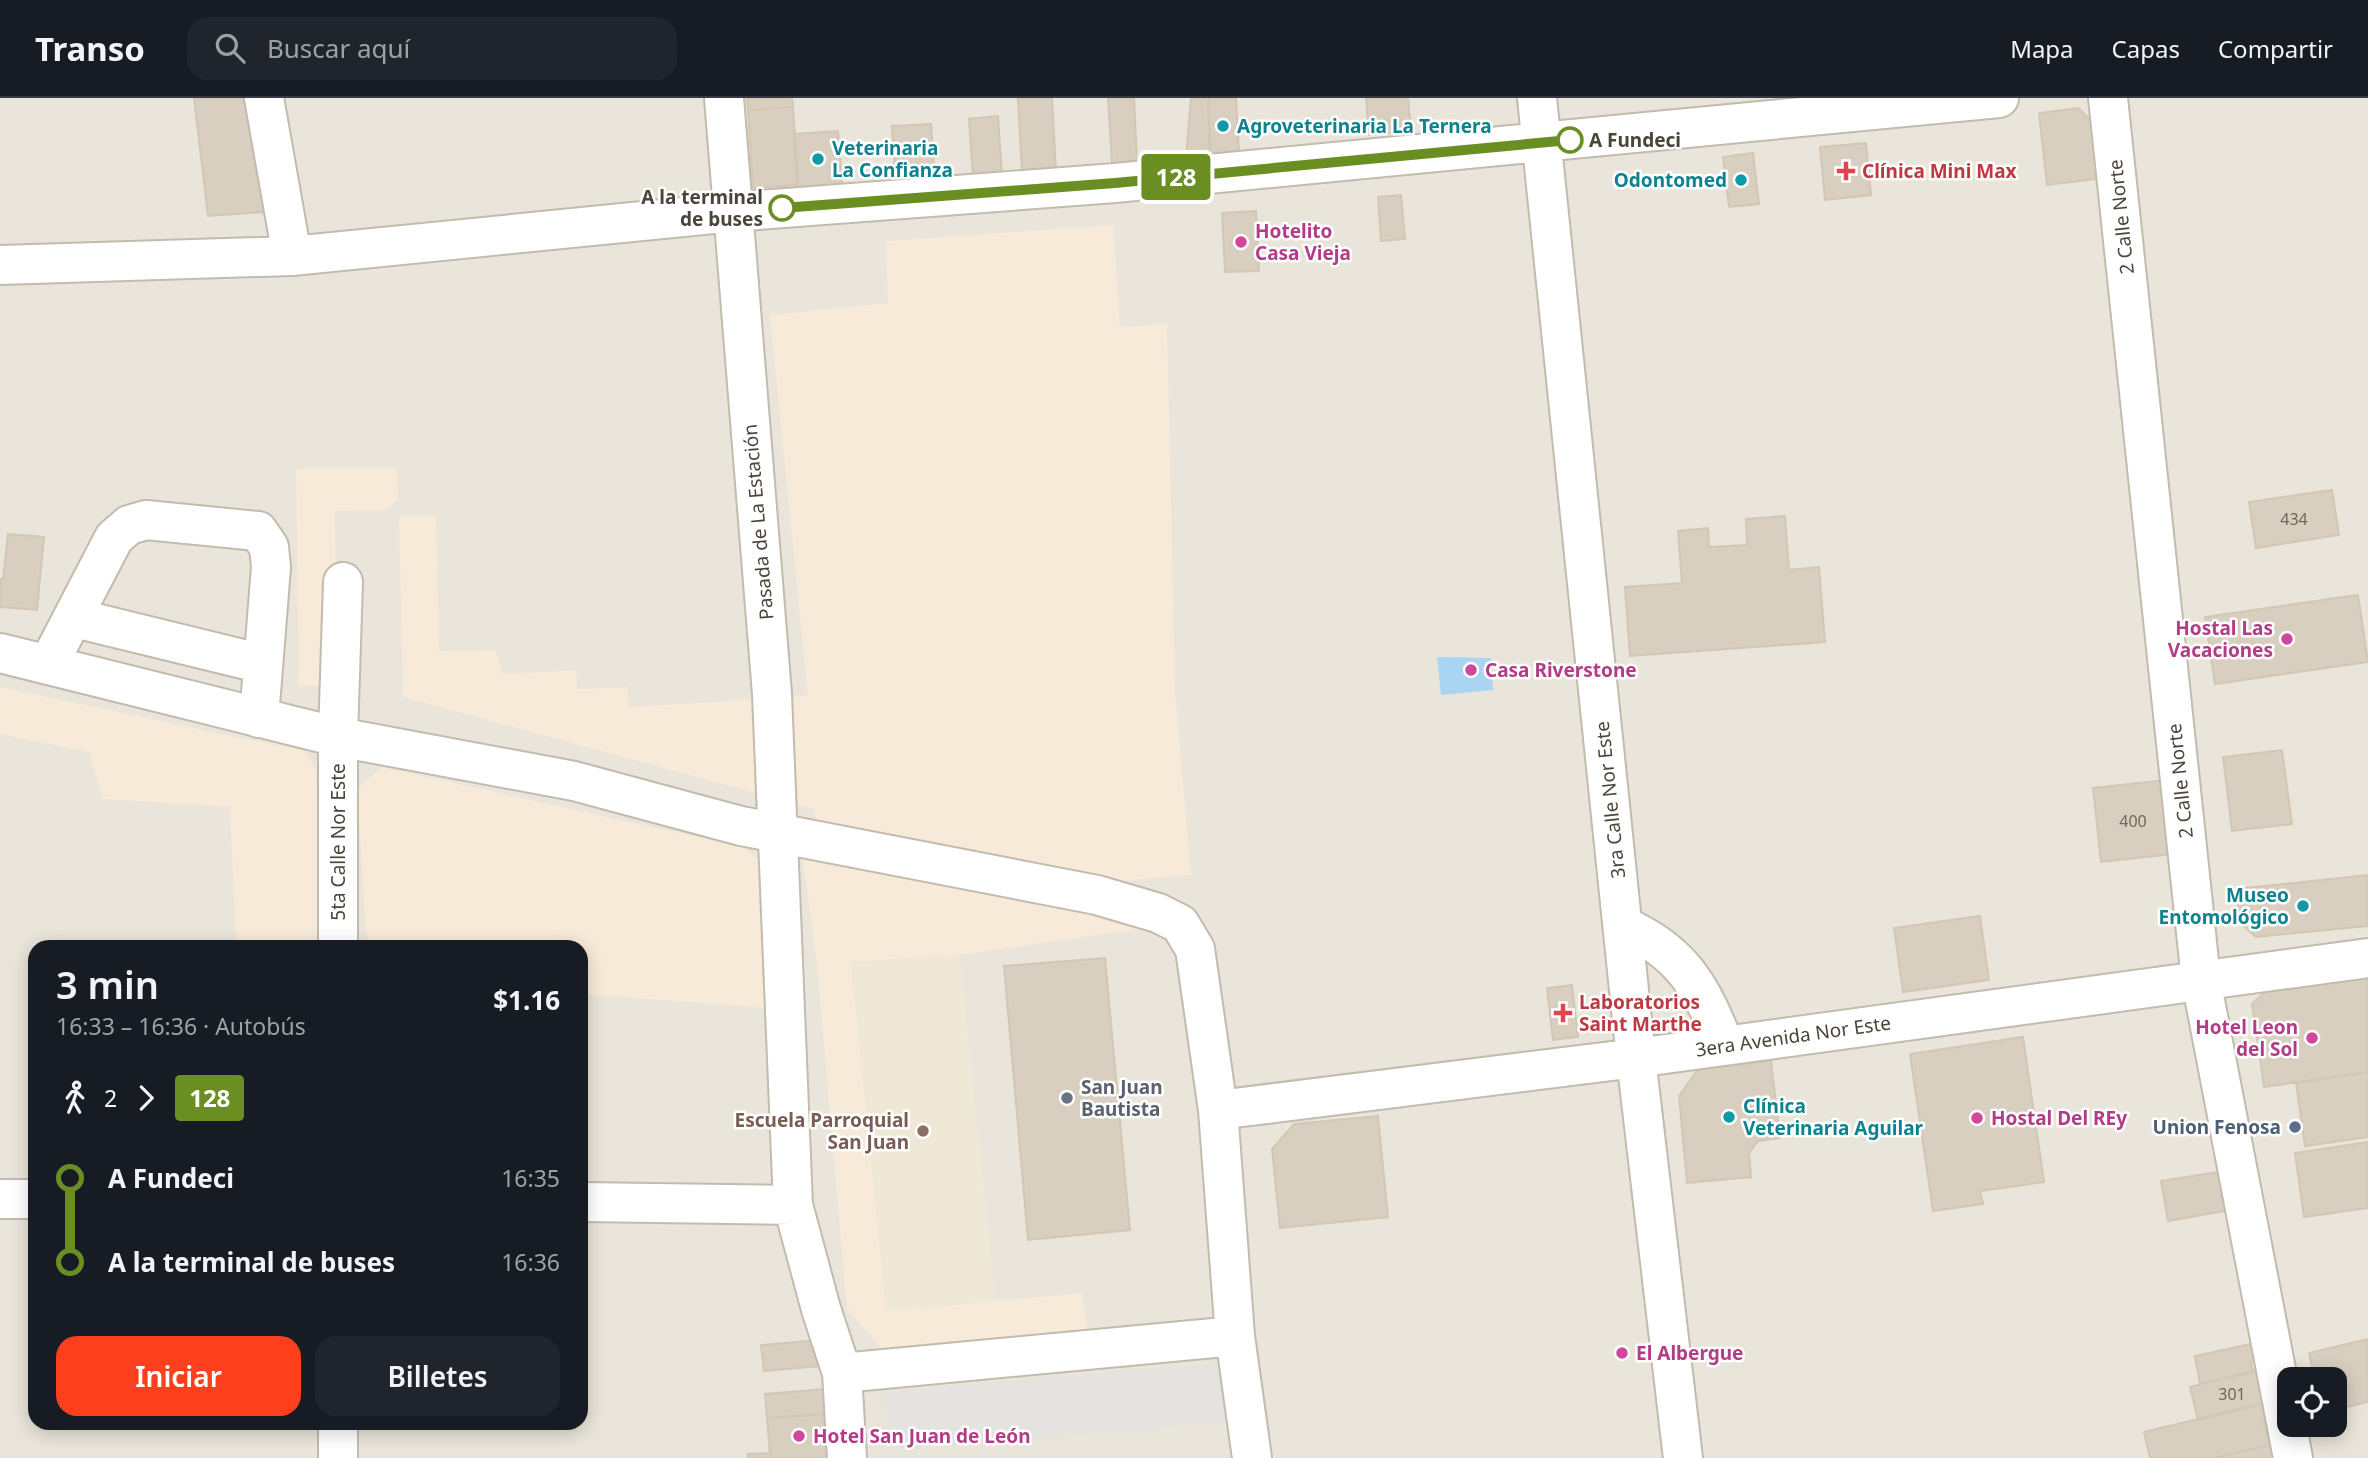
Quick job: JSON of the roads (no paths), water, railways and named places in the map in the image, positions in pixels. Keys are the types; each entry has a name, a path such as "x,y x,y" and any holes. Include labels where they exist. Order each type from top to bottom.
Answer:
{"street":[{"path":"264,98 292,256"},
{"name":"Pasada de La Estación","path":"724,98 772,694 793,1205 821,1309 842,1373 847,1458"},
{"path":"1537,98 1542,142"},
{"path":"0,265 292,256 733,212 1115,183 1999,98"},
{"name":"2 Calle Norte","path":"2108,98 2201,980 2293,1458"},
{"name":"3ra Calle Nor Este","path":"1542,142 1636,1058 1683,1458"},
{"path":"48,665 75,618 114,538 129,525 146,520 258,531 269,547 271,567 259,718"},
{"name":"5ta Calle Nor Este","path":"338,940 338,737 343,582"},
{"path":"75,618 262,664"},
{"path":"0,653 338,737 574,781 741,826 1097,895 1158,912 1180,924 1195,949 1218,1110 1235,1336 1252,1458"},
{"path":"1623,926 1642,934 1692,975 1708,1002 1724,1045"},
{"name":"3era Avenida Nor Este","path":"1218,1110 1636,1058 2368,958"},
{"path":"0,1199 28,1199"},
{"path":"588,1202 793,1205"},
{"path":"842,1373 1235,1336"},
{"path":"338,1430 338,1458"}],"water":[{"path":"1437,657 1491,658 1493,690 1441,695"}],"place":[{"name":"Agroveterinaria La Ternera","path":"1223,126"},
{"name":"A Fundeci","path":"1570,140"},
{"name":"Veterinaria La Confianza","path":"818,159"},
{"name":"Clínica Mini Max","path":"1846,171"},
{"name":"Odontomed","path":"1741,180"},
{"name":"A la terminal de buses","path":"782,208"},
{"name":"Hotelito Casa Vieja","path":"1241,242"},
{"name":"Hostal Las Vacaciones","path":"2287,639"},
{"name":"Casa Riverstone","path":"1471,670"},
{"name":"Museo Entomológico","path":"2303,906"},
{"name":"Laboratorios Saint Marthe","path":"1563,1013"},
{"name":"Hotel Leon del Sol","path":"2312,1038"},
{"name":"San Juan Bautista","path":"1067,1098"},
{"name":"Clínica Veterinaria Aguilar","path":"1729,1117"},
{"name":"Hostal Del REy","path":"1977,1118"},
{"name":"Union Fenosa","path":"2295,1127"},
{"name":"Escuela Parroquial San Juan","path":"923,1131"},
{"name":"El Albergue","path":"1622,1353"},
{"name":"Hotel San Juan de León","path":"799,1436"}]}
